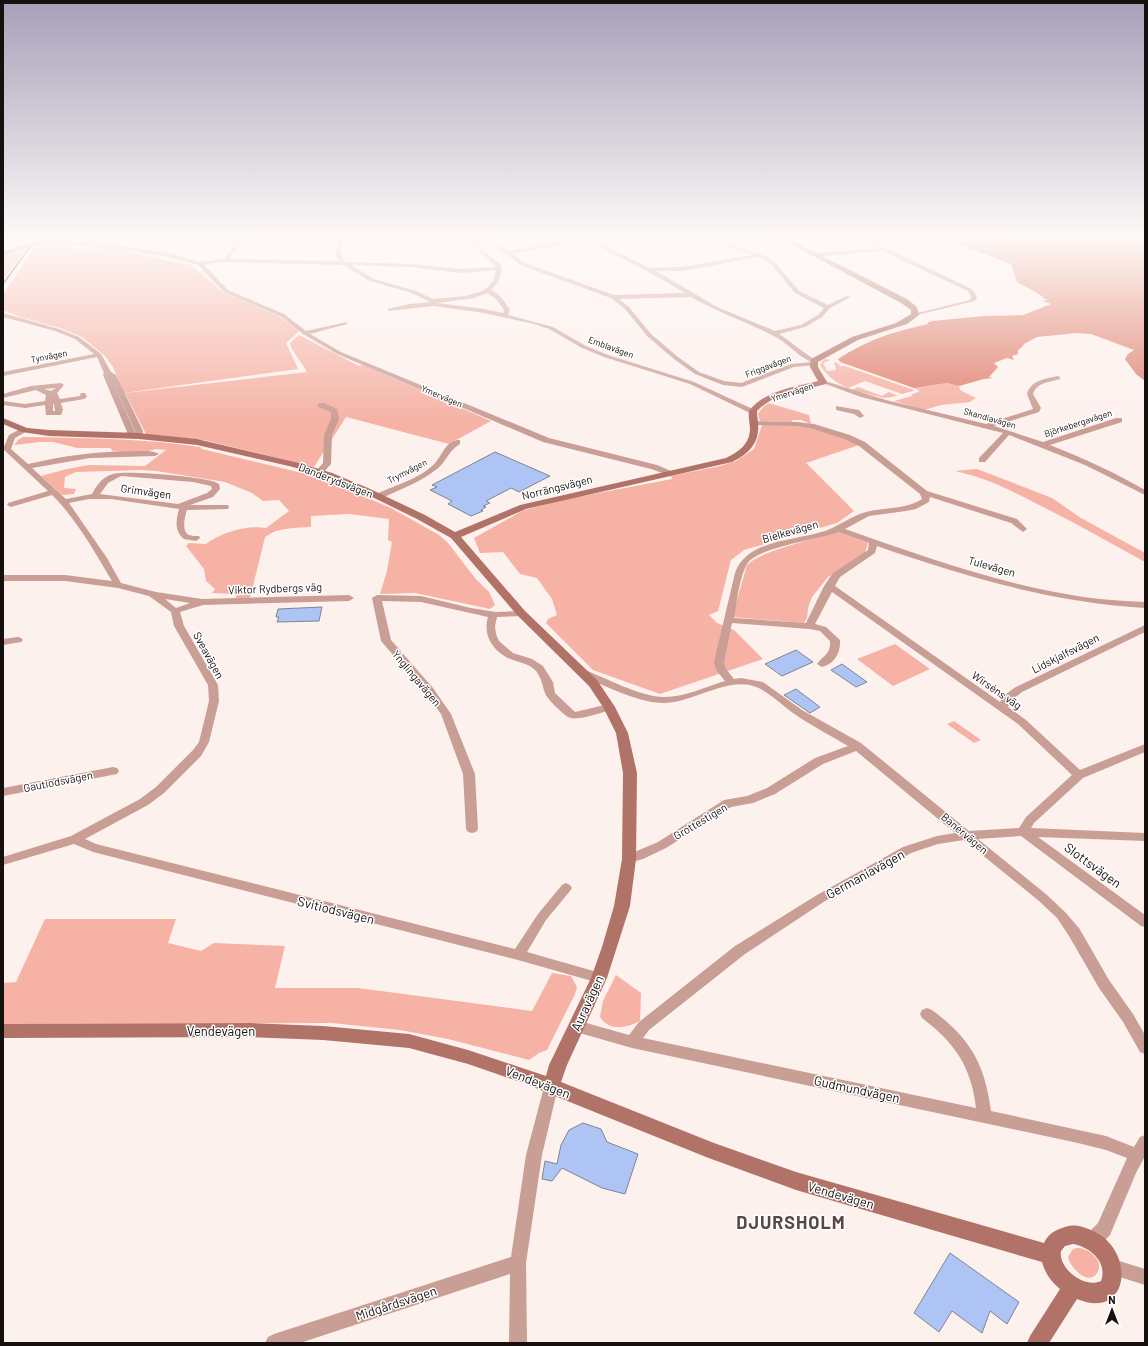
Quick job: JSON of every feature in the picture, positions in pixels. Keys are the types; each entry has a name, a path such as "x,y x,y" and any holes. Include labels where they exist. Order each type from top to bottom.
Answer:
{"street":[{"name":"Ymervägen","path":"246,299 282,315 305,333 339,353 546,440 654,467 668,473"},
{"path":"426,299 433,303 446,299"},
{"path":"498,299 507,310 505,315"},
{"name":"Friggavägen","path":"615,299 627,308 649,335 676,358 697,373 719,382 742,385 793,365 814,363"},
{"path":"699,299 724,312 774,333 795,347 814,363 823,382"},
{"path":"811,299 828,307"},
{"path":"774,333 803,326 820,316 828,307 844,299"},
{"path":"900,299 914,309 915,315"},
{"path":"814,363 822,356 857,339 904,323 915,315 966,303 972,301 973,299"},
{"name":"Emblavägen","path":"390,310 433,303 505,315 551,328 584,347 598,353 692,383 753,411"},
{"path":"3,315 57,330 77,338 100,355 108,373 106,375 131,432 128,436"},
{"path":"305,333 345,323"},
{"name":"Tynvägen","path":"3,374 100,355"},
{"path":"108,373 113,375 139,431 139,436"},
{"path":"986,426 1036,410 1038,408 1030,394 1032,388 1035,384 1058,378"},
{"name":"Ymervägen","path":"753,411 765,400 823,382"},
{"name":"Skandiavägen","path":"823,382 843,390 884,402 986,426 1042,445 1097,468 1145,493"},
{"path":"3,396 31,388 38,388"},
{"path":"3,403 25,406 84,397 83,394"},
{"path":"48,403 49,413 58,413 58,401"},
{"path":"319,472 327,464 328,435 335,419 334,411 321,405"},
{"path":"839,408 856,412 860,416"},
{"path":"668,473 712,465 729,460 742,453 749,445 753,436 753,411"},
{"name":"Björkebergavägen","path":"1042,445 1119,420"},
{"name":"Danderydsvägen","path":"3,421 25,430 63,434 139,436 203,443 296,465 319,472 379,496 455,536 521,613 582,672"},
{"path":"754,422 812,426 847,437 862,444 924,493 1014,521 1024,527"},
{"path":"25,430 12,437 5,447 64,502 103,558 118,585"},
{"path":"982,460 1007,433"},
{"name":"Trymvägen","path":"379,496 429,472 437,466 443,452 457,442"},
{"path":"26,467 55,459 105,453 155,454"},
{"name":"Norrängsvägen","path":"455,536 523,507 668,473"},
{"path":"95,496 104,480 121,474 193,480 215,484 216,489 210,495 180,507 183,533 186,537 196,538"},
{"path":"11,505 54,492"},
{"name":"Bielkevägen","path":"731,682 721,670 720,662 739,573 743,563 750,556 768,549 838,529 854,519 868,514 913,507 926,500 924,493"},
{"name":"Grimvägen","path":"64,502 95,496 180,507 225,507"},
{"name":"Tulevägen","path":"838,529 967,572 1041,592 1082,599 1145,605"},
{"path":"809,626 836,575 872,551 874,542"},
{"path":"3,578 65,578 118,585 152,594 175,611"},
{"name":"Wirséns väg","path":"829,586 1022,722 1079,775"},
{"name":"Viktor Rydbergs väg","path":"152,594 202,602 348,598"},
{"name":"Ynglingavägen","path":"472,829 469,774 446,714 428,690 386,641 377,598 419,599 492,614"},
{"name":"Viktor Rydbergs väg","path":"175,611 202,602"},
{"name":"Sveavägen","path":"3,861 74,839 144,802 160,790 197,753 204,742 214,701 213,685 179,626 175,611"},
{"path":"521,613 510,615 492,614 490,626 491,634 495,642 510,655 529,661 539,668 548,682 550,694 572,715 609,707"},
{"path":"729,620 809,626 823,630 835,640 836,649 835,654 822,664"},
{"name":"Lidskjalfsvägen","path":"1002,708 1009,697 1018,690 1145,628"},
{"path":"3,642 18,640"},
{"path":"582,672 641,696 663,700 681,698 731,682"},
{"name":"Auravägen","path":"518,1343 518,1262 534,1155 551,1086 558,1065 599,978 622,906 629,859 630,773 622,733 609,707 582,672"},
{"name":"Banérvägen","path":"731,682 759,684 798,712 858,746 1043,898 1061,915 1074,932 1104,984 1128,1018 1145,1048"},
{"name":"Grottestigen","path":"629,859 662,845 728,804 749,800 771,791 819,761 858,746"},
{"path":"1023,832 1030,820 1079,775 1091,769 1131,756 1145,748"},
{"name":"Gautiodsvägen","path":"3,792 113,771"},
{"name":"Germaniavägen","path":"632,1042 644,1026 740,950 821,898 907,850 937,840 968,835 1023,832 1145,837"},
{"name":"Slottsvägen","path":"1023,832 1145,922"},
{"name":"Svitiodsvägen","path":"74,839 93,848 518,955 599,978"},
{"path":"518,955 542,917 566,888"},
{"path":"926,1014 937,1021 969,1058 979,1079 984,1116"},
{"name":"Gudmundvägen","path":"576,1026 632,1042 1106,1143 1141,1148"},
{"name":"Vendevägen","path":"3,1031 251,1030 323,1033 409,1041 468,1057 532,1078 712,1151 796,1181 1051,1255"},
{"path":"1093,1240 1104,1229 1130,1168 1141,1148"},
{"path":"1064,1235 1078,1235 1093,1240 1109,1257 1112,1268 1112,1279 1107,1288 1097,1293 1085,1293 1072,1288 1057,1273 1052,1264 1052,1246 1056,1239 1064,1235"},
{"name":"Midgårdsvägen","path":"274,1343 518,1262"},
{"path":"1112,1268 1145,1277"},
{"path":"1037,1343 1072,1288"}],"shaded area":[{"path":"3,299 239,299 277,315 299,331 286,343 298,369 124,393 113,367 105,356 82,337 60,328 20,317 3,310"},
{"path":"1045,299 1145,299 1145,381 1136,374 1125,359 1128,354 1134,350 1091,334 1076,333 1037,337 1024,344 1018,350 1018,354 1012,356 1014,360 1007,358 994,363 998,367 989,377 993,378 959,386 947,383 914,388 840,362 838,359 871,341 892,333 928,324 927,323 932,321 984,316 1023,315 1051,304 1043,301 1048,299"},
{"path":"299,335 359,366 363,365 491,421 449,444 346,417 314,467 204,440 146,434 125,393 307,372 292,349 290,343"},
{"path":"824,359 830,360 823,363 827,371 836,370 834,362 840,366 845,366 914,390 902,394 865,381 848,388 840,384 826,373 820,365"},
{"path":"947,383 959,386 960,390 976,398 970,402 941,405 924,410 894,401 912,396 911,395 920,391 914,388"},
{"path":"858,387 882,396 889,392 898,396 884,398 852,390"},
{"path":"769,403 809,415 811,424 801,420 792,420 792,422 760,421 758,414 763,407"},
{"path":"762,425 805,426 859,445 806,463 854,511 837,523 744,550 731,560 718,611 709,615 717,623 734,630 763,659 660,694 593,670 546,623 548,619 557,615 552,599 537,578 520,574 503,552 480,553 474,538 522,511 562,500 672,479 671,476 720,466 736,461 754,449"},
{"path":"23,437 134,440 178,444 200,447 202,449 319,477 391,508 439,535 448,543 475,578 489,592 495,605 490,609 415,593 380,594 387,571 392,542 388,540 389,519 349,514 311,516 311,527 276,531 265,537 250,598 236,598 236,594 212,593 215,589 206,581 204,569 186,546 189,543 206,544 219,536 235,530 259,527 266,528 289,511 279,500 263,501 252,493 225,482 142,470 76,472 65,477 64,488 76,489 74,494 62,495 41,476 89,465 145,466 166,450 156,449 145,452 113,451 110,448 77,448 53,442 14,445"},
{"path":"977,469 1052,498 1081,518 1145,553 1145,562 1078,525 997,484 955,471"},
{"path":"838,532 868,543 865,553 828,577 812,597 808,608 807,618 804,623 732,617 747,565 754,560 776,550"},
{"path":"895,644 930,669 893,686 857,659"},
{"path":"954,721 981,740 974,743 947,724"},
{"path":"45,919 176,919 168,943 201,951 214,943 285,946 275,988 358,988 532,1011 552,973 571,976 577,987 575,994 547,1050 539,1053 529,1060 448,1039 400,1030 332,1023 3,1024 3,983 16,982"},
{"path":"616,975 641,993 640,1021 624,1027 613,1027 608,1025 600,1017 603,1001"},
{"path":"1077,1248 1090,1252 1097,1259 1099,1268 1093,1277 1084,1277 1072,1266 1069,1261 1068,1257 1073,1249"}],"building":[{"path":"495,452 550,476 519,492 511,488 486,501 490,503 483,506 486,507 481,510 483,511 471,516 448,504 452,501 430,490 437,487 432,485"},
{"path":"322,607 319,621 277,622 279,617 276,617 278,609"},
{"path":"796,650 813,662 782,676 765,664"},
{"path":"842,664 867,682 856,687 831,670"},
{"path":"796,689 820,707 810,713 784,695"},
{"path":"583,1123 601,1129 607,1142 638,1154 625,1194 602,1188 562,1168 552,1181 542,1179 545,1161 557,1164 561,1145 569,1130"},
{"path":"950,1253 1019,1302 1007,1324 990,1311 982,1333 952,1311 939,1332 914,1313"}],"district":[{"name":"DJURSHOLM","path":"791,1222"}]}
